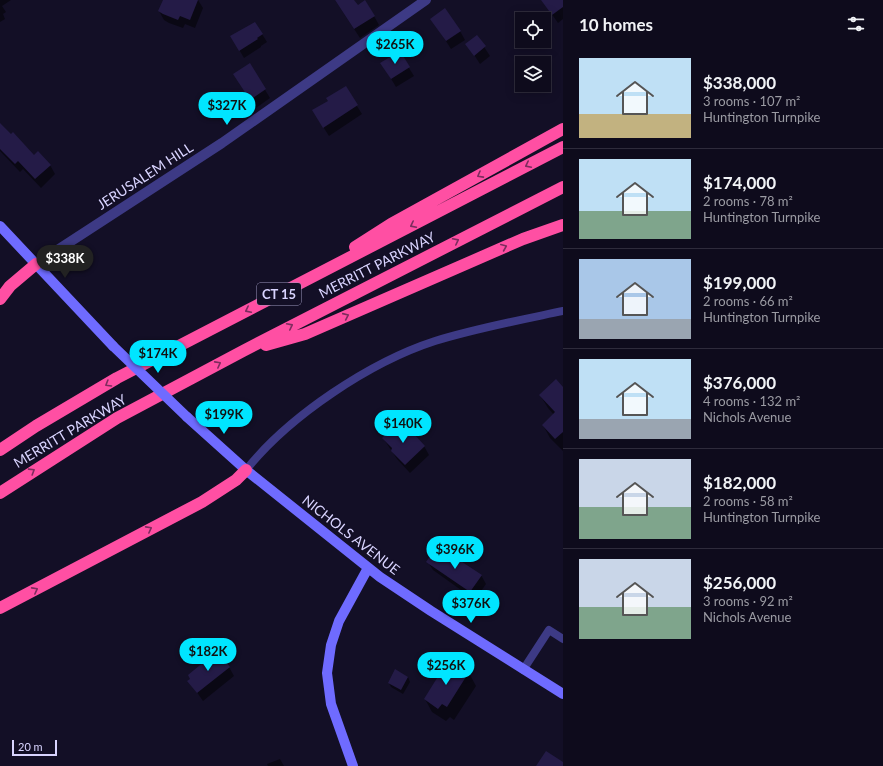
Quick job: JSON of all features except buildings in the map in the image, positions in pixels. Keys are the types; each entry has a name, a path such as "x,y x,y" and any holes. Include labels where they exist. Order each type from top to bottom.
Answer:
{"highway":[{"path":"294,287 391,224 563,129"},
{"name":"MERRITT PARKWAY","path":"0,450 36,426 117,378 563,147"},
{"name":"MERRITT PARKWAY","path":"0,493 116,418 243,351 563,187"},
{"path":"243,351 305,334 523,239 563,225"},
{"path":"0,299 10,286 36,264"},
{"path":"0,608 202,502 236,480 246,470"}],"main road":[{"name":"NICHOLS AVENUE","path":"0,226 113,346 187,417 246,470 368,568 431,611 563,694"},
{"path":"353,766 331,704 327,673 331,645 339,621 368,568"}],"street":[{"name":"JERUSALEM HILL","path":"36,264 222,143 426,0"}],"lane":[{"path":"246,470 265,448 333,393 361,375 396,357 434,341 475,330 563,311"},
{"path":"523,670 549,630 563,639"}]}
